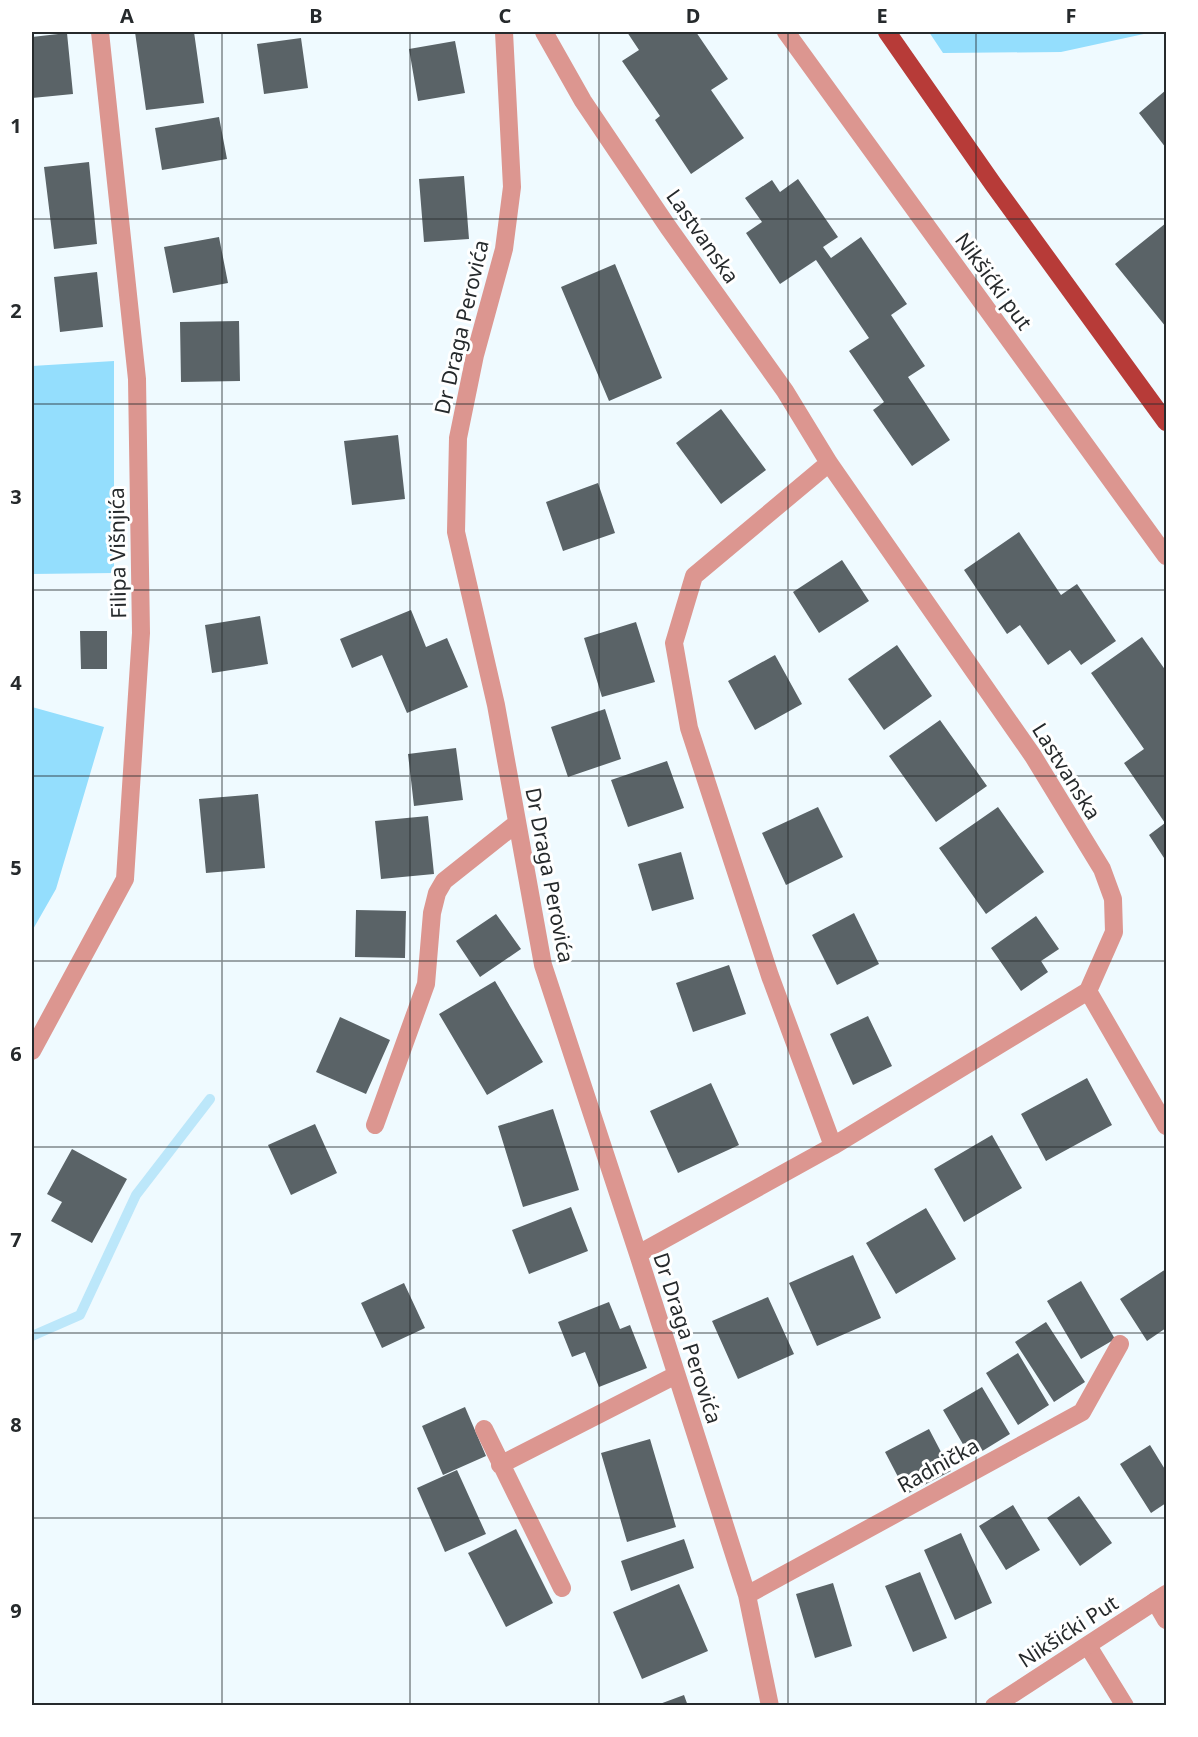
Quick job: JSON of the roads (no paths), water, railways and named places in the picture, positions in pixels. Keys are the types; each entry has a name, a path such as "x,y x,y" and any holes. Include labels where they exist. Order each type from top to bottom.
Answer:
{"main road":[{"path":"887,32 993,184 1167,422"}],"street":[{"name":"Filipa Višnjića","path":"32,1051 125,879 141,633 136,379 100,32"},
{"name":"Dr Draga Perovića","path":"504,32 512,187 504,249 475,355 458,438 456,532 496,705 543,965 747,1595 770,1706"},
{"name":"Lastvanska","path":"544,32 583,102 668,227 785,391 829,463 1033,756 1102,869 1113,899 1114,932 1088,991"},
{"name":"Nikšićki put","path":"786,32 1167,556"},
{"path":"829,463 694,576 674,643 689,728 770,976 833,1146"},
{"path":"375,1125 426,984 432,913 437,893 444,881 517,823"},
{"path":"638,1254 833,1146 1088,991 1167,1126"},
{"name":"Radnička","path":"747,1595 1082,1412 1120,1344"},
{"path":"500,1465 676,1376"},
{"path":"484,1429 562,1588"},
{"path":"1161,1598 1167,1620"},
{"name":"Nikšićki Put","path":"994,1706 1018,1699 1088,1646 1161,1598"},
{"path":"1088,1646 1125,1706"}],"waterway":[{"path":"32,1336 80,1315 136,1195 210,1099"}]}
